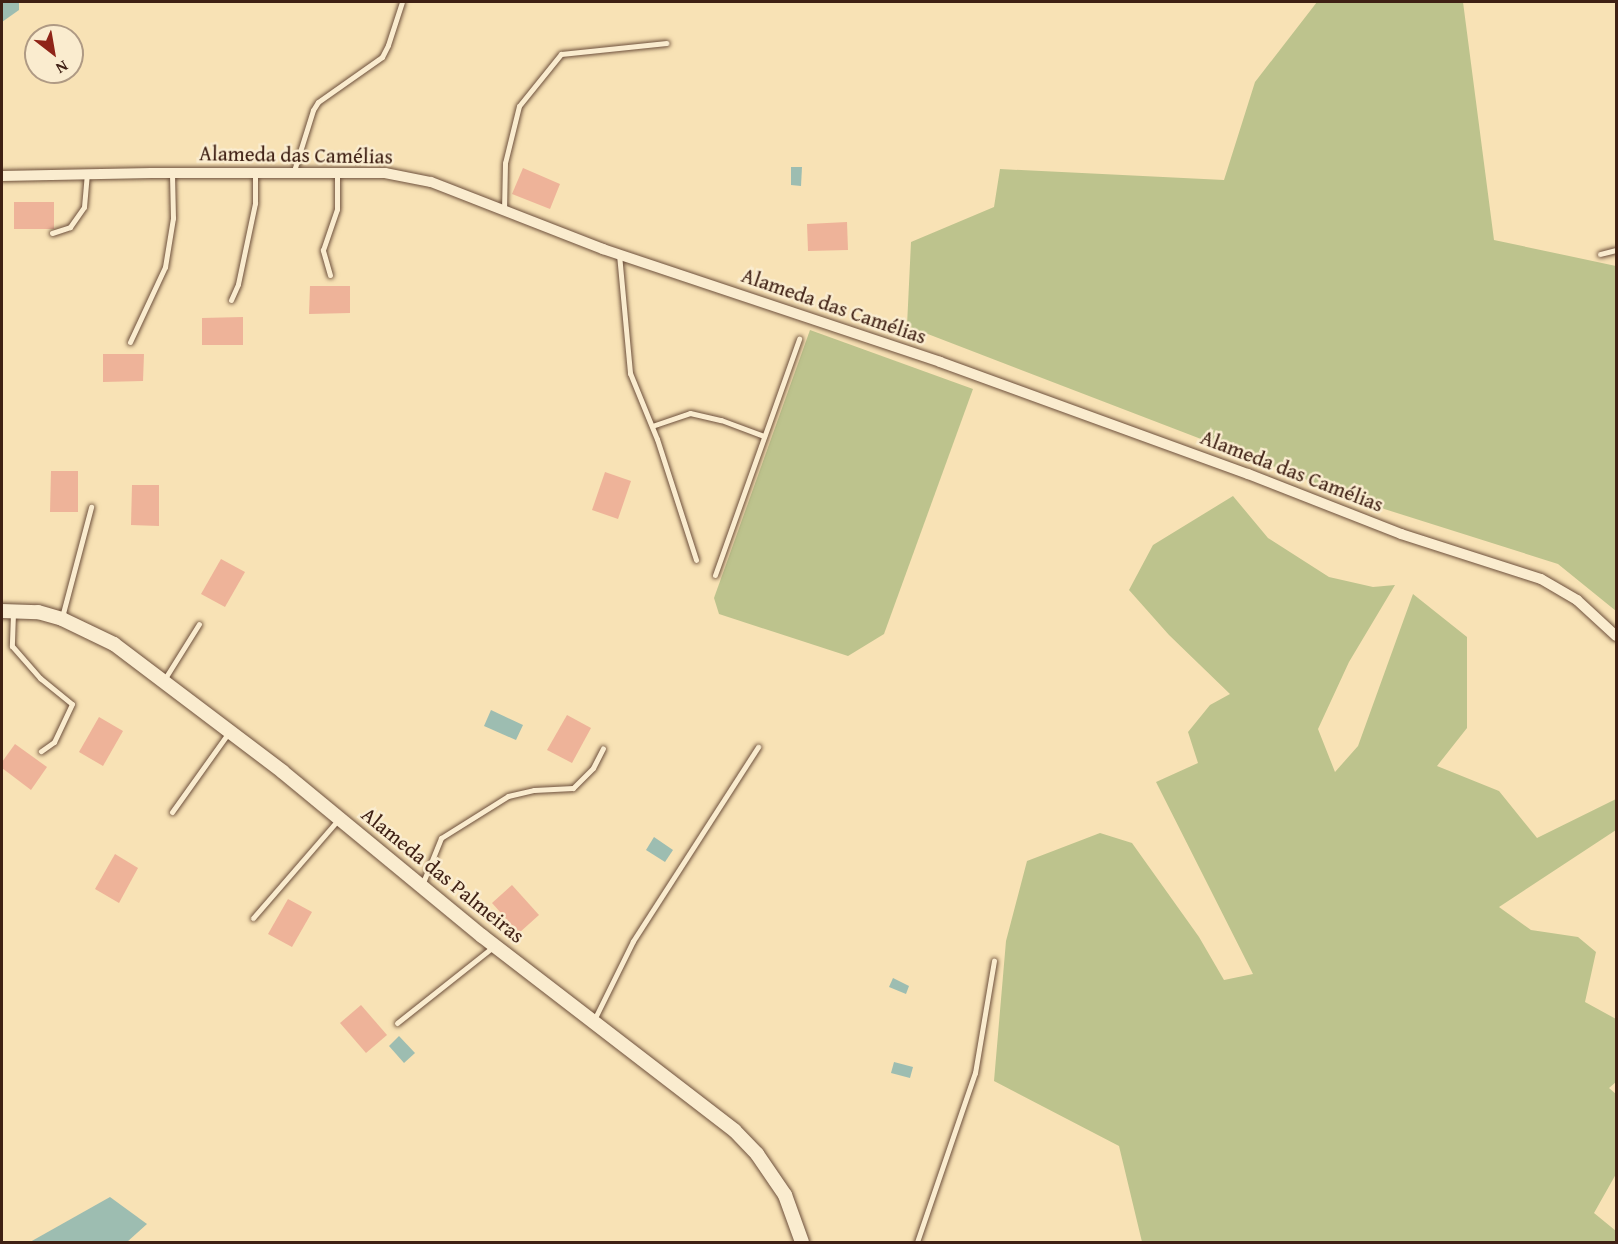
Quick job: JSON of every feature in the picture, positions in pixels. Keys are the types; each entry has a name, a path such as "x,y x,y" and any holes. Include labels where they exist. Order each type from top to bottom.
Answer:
{"street":[{"name":"Alameda das Camélias","path":"2,176 385,173 410,177 465,194 619,254 940,362 1248,474 1401,534 1541,579 1577,600 1617,636"},
{"name":"Alameda das Palmeiras","path":"7,612 38,612 62,619 114,644 230,731 495,946 735,1131 757,1154 785,1195 802,1242"}],"lane":[{"path":"293,174 313,110 318,102 382,57 402,2"},
{"path":"504,211 505,163 519,106 561,54 666,43"},
{"path":"130,342 165,267 173,218 172,173"},
{"path":"330,275 323,250 337,209 337,173"},
{"path":"231,300 238,284 255,203 255,174"},
{"path":"52,233 70,227 84,207 87,175"},
{"path":"1600,254 1617,250"},
{"path":"619,254 630,373 652,426 696,560"},
{"path":"715,575 799,339"},
{"path":"652,426 690,413 721,420 764,436"},
{"path":"62,619 91,507"},
{"path":"7,612 12,646 40,678 72,704 54,742 41,751"},
{"path":"164,680 199,624"},
{"path":"172,812 230,731"},
{"path":"594,1021 633,941 758,747"},
{"path":"422,886 441,838 508,796 534,790 573,788 593,768 603,748"},
{"path":"253,918 339,818"},
{"path":"397,1023 495,946"},
{"path":"917,1242 975,1073 994,961"}],"green space":[{"path":"1317,2 1463,2 1494,240 1616,266 1616,611 1558,564 1378,507 907,326 911,242 994,207 1000,169 1224,180 1255,82"},
{"path":"810,330 973,389 884,634 848,656 719,614 714,598"},
{"path":"1233,496 1268,538 1329,577 1373,587 1395,585 1349,662 1318,729 1335,772 1358,746 1413,594 1467,637 1467,728 1437,766 1499,791 1537,838 1616,799 1616,830 1499,907 1531,930 1578,937 1596,952 1585,1002 1616,1019 1616,1082 1609,1088 1616,1094 1616,1174 1594,1213 1616,1231 1616,1242 1142,1242 1119,1146 994,1081 1006,941 1027,861 1100,833 1132,843 1199,937 1224,980 1253,974 1156,782 1198,763 1188,732 1210,705 1230,694 1169,635 1129,590 1153,545"}],"shaded area":[{"path":"2,2 19,2 19,10 2,22"},
{"path":"791,167 802,167 801,186 791,185"},
{"path":"491,710 523,725 516,740 484,726"},
{"path":"654,837 673,850 665,862 646,850"},
{"path":"893,978 909,986 906,994 889,987"},
{"path":"399,1036 415,1053 404,1063 389,1046"},
{"path":"894,1062 913,1067 910,1078 891,1073"},
{"path":"110,1197 147,1224 127,1242 30,1242"}],"building":[{"path":"523,168 560,184 550,209 512,194"},
{"path":"14,202 54,202 54,229 14,229"},
{"path":"847,222 848,250 808,251 807,224"},
{"path":"310,286 350,286 350,313 309,314"},
{"path":"243,317 243,345 202,345 202,318"},
{"path":"103,354 144,354 143,381 103,382"},
{"path":"51,471 78,471 78,512 50,512"},
{"path":"605,472 631,481 618,519 592,510"},
{"path":"132,485 159,485 159,526 131,525"},
{"path":"221,559 245,572 225,607 201,594"},
{"path":"567,715 591,728 572,763 547,750"},
{"path":"99,717 123,731 103,766 79,752"},
{"path":"15,744 47,767 31,790 2,768 2,762"},
{"path":"115,854 138,868 119,903 95,889"},
{"path":"512,885 539,915 519,933 492,903"},
{"path":"288,899 312,912 292,947 268,934"},
{"path":"361,1005 387,1035 366,1053 340,1023"}]}
